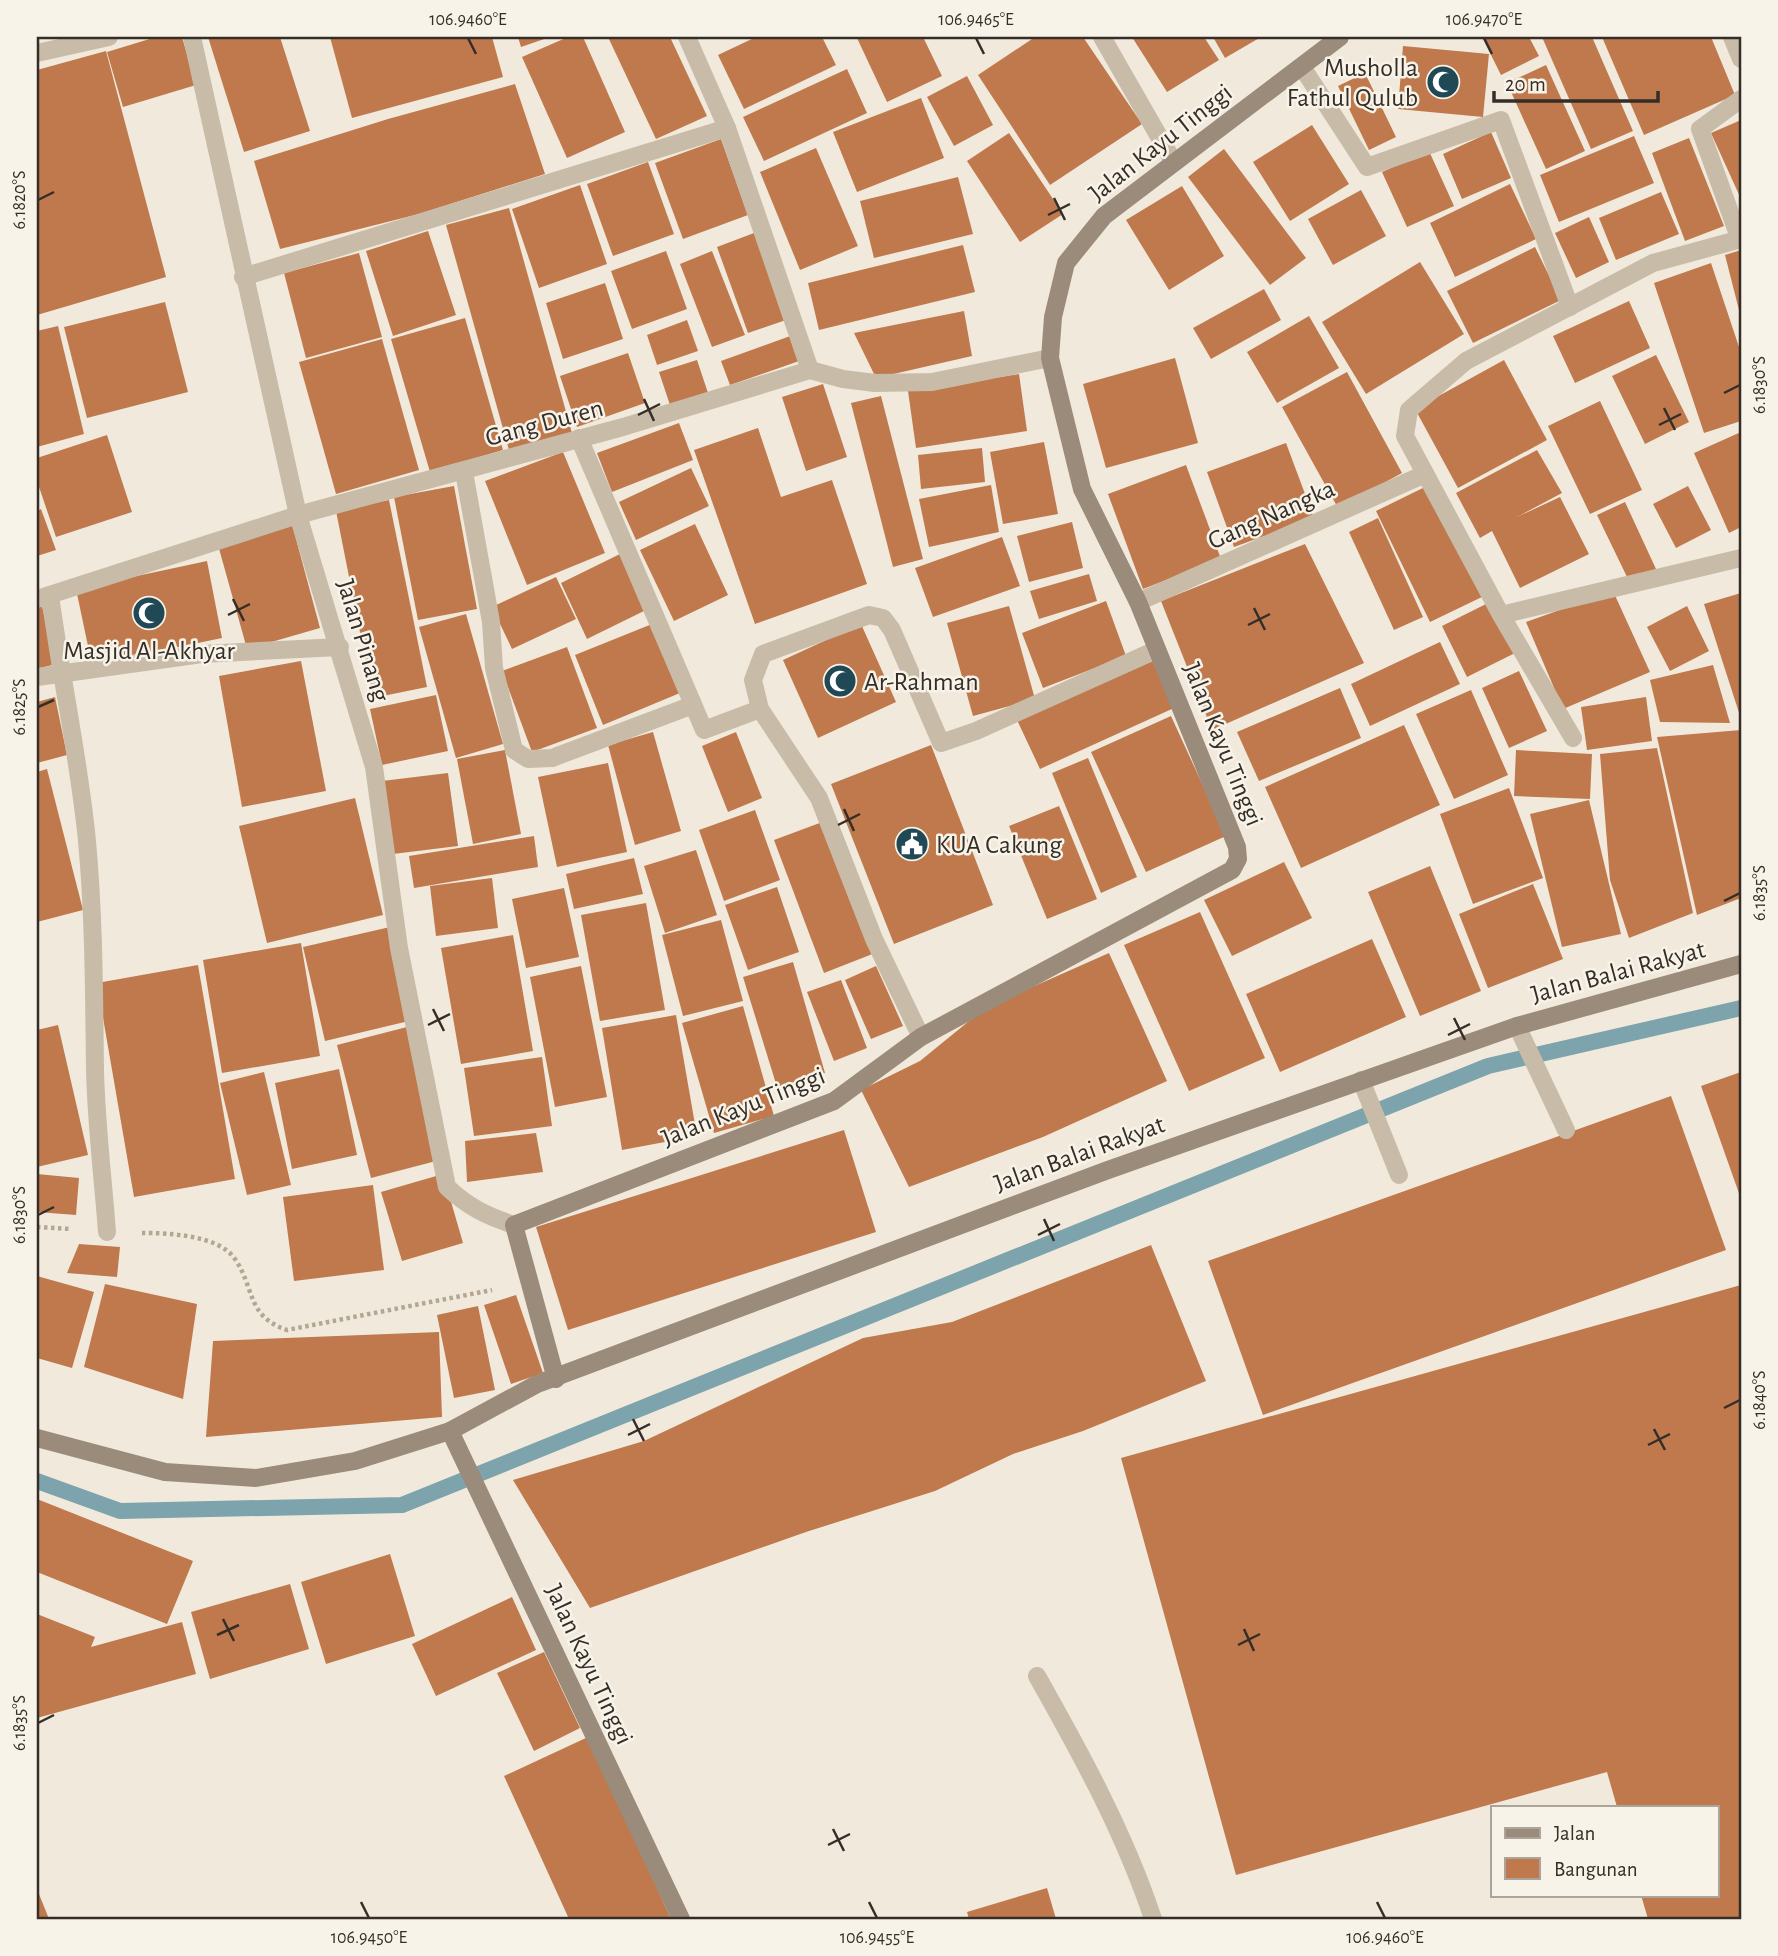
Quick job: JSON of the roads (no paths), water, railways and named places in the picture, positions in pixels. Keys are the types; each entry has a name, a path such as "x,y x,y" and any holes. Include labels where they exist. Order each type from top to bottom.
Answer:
{"street":[{"path":"37,53 109,37"},
{"name":"Jalan Pinang","path":"192,37 243,277 298,515 341,648 374,767 399,948 447,1187 464,1203 485,1215 514,1224"},
{"path":"687,37 727,128 810,370"},
{"path":"1102,37 1173,161"},
{"name":"Jalan Kayu Tinggi","path":"514,1224 834,1101 921,1037 1232,870 1238,859 1237,847 1138,602 1082,489 1050,358 1053,317 1066,263 1104,216 1173,161 1340,37"},
{"path":"1732,37 1741,59"},
{"path":"1302,67 1367,167 1500,120 1570,307"},
{"path":"1573,738 1501,615 1405,436 1409,410 1466,362 1653,263 1741,240 1700,129 1741,99"},
{"path":"243,277 727,128"},
{"name":"Gang Duren","path":"43,597 298,515 623,427 810,370 864,382 932,382 1050,358"},
{"path":"579,438 704,730 760,709"},
{"path":"464,471 491,622 494,668 514,750 528,759 552,758 693,705"},
{"name":"Gang Nangka","path":"1138,602 1425,474"},
{"path":"1501,615 1741,558"},
{"path":"43,597 75,743 87,840 96,991 95,1070 107,1233"},
{"path":"921,1037 874,939 819,798 760,709 753,680 763,654 869,615 883,618 892,630 941,743 976,732 1156,650"},
{"path":"37,677 202,654 341,648"},
{"name":"Jalan Balai Rakyat","path":"37,1438 166,1472 256,1478 355,1461 450,1431 537,1384 955,1227 1361,1080 1517,1026 1741,964"},
{"path":"1517,1026 1562,1121"},
{"path":"1361,1080 1399,1175"},
{"path":"514,1224 556,1379"},
{"name":"Jalan Kayu Tinggi","path":"450,1431 681,1919"},
{"path":"1037,1676 1088,1768 1142,1884 1153,1919"}],"waterway":[{"path":"37,1481 120,1511 402,1505 1488,1066 1741,1008"}],"place":[{"name":"Musholla Fathul Qulub","path":"1443,82"},
{"name":"Masjid Al-Akhyar","path":"149,613"},
{"name":"Ar-Rahman","path":"840,681"},
{"name":"KUA Cakung","path":"912,844"}]}
